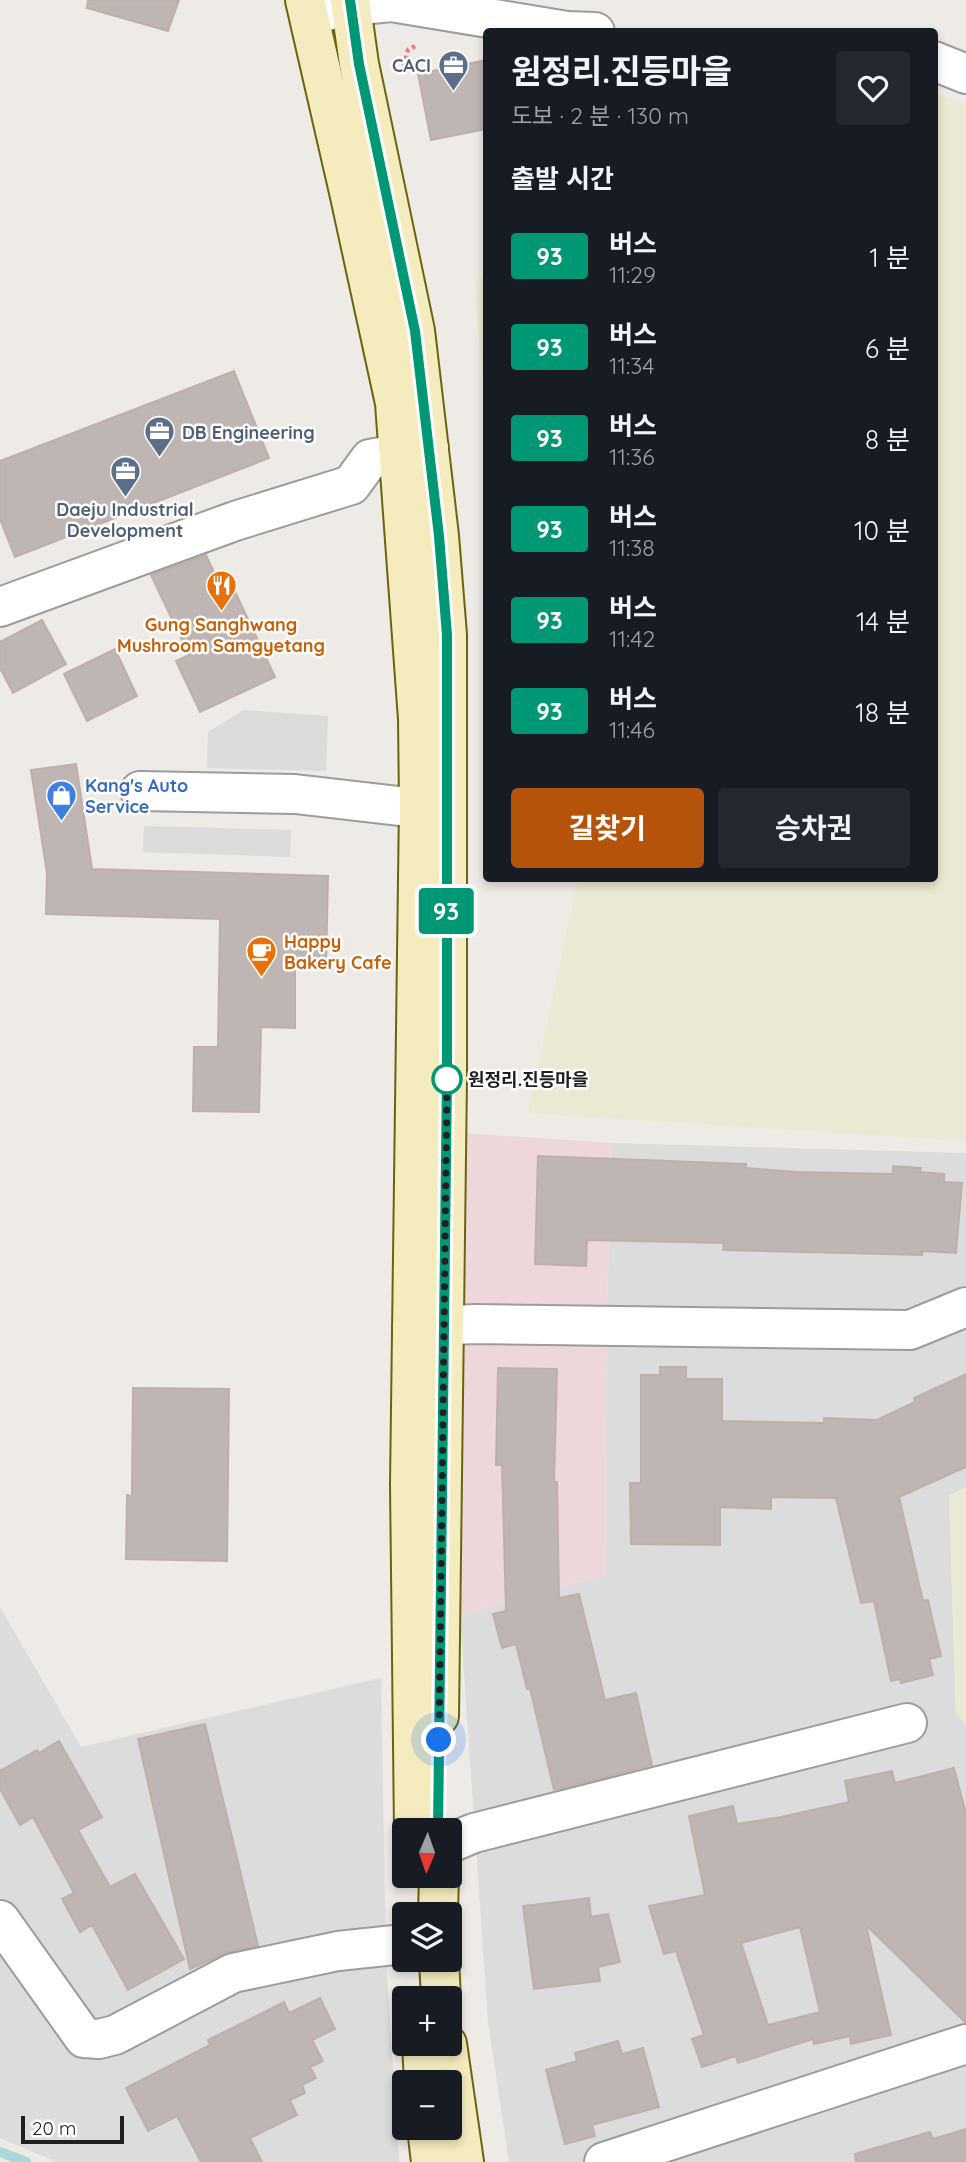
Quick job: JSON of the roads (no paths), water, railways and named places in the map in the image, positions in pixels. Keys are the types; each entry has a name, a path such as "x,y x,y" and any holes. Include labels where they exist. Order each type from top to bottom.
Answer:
{"main road":[{"path":"350,3 359,64 415,331 414,451 447,635 433,806 447,1077 428,1326 410,1484 414,1818"},
{"path":"307,8 395,403 414,451"},
{"path":"428,1326 438,1818"},
{"path":"449,2056 464,2162"},
{"path":"428,2140 431,2162"}],"street":[{"path":"307,8 391,2 549,28"},
{"path":"938,63 966,74"},
{"path":"0,607 235,521 351,485 370,459 414,451"},
{"path":"140,791 295,794 398,806 433,806"},
{"path":"428,1326 910,1331 966,1307"},
{"path":"462,1838 907,1723"},
{"path":"0,1920 84,2038 99,2039 115,2035 233,1973 338,1951 392,1945"},
{"path":"604,2162 966,2044"}],"waterway":[{"path":"0,2152 26,2162"}],"place":[{"name":"CACI","path":"454,92"},
{"name":"DB Engineering","path":"159,459"},
{"name":"Daeju Industrial Development","path":"125,498"},
{"name":"Gung Sanghwang Mushroom Samgyetang","path":"221,613"},
{"name":"Kang's Auto Service","path":"62,822"},
{"name":"Happy Bakery Cafe","path":"261,978"},
{"name":"원정리.진등마을","path":"447,1079"}]}
